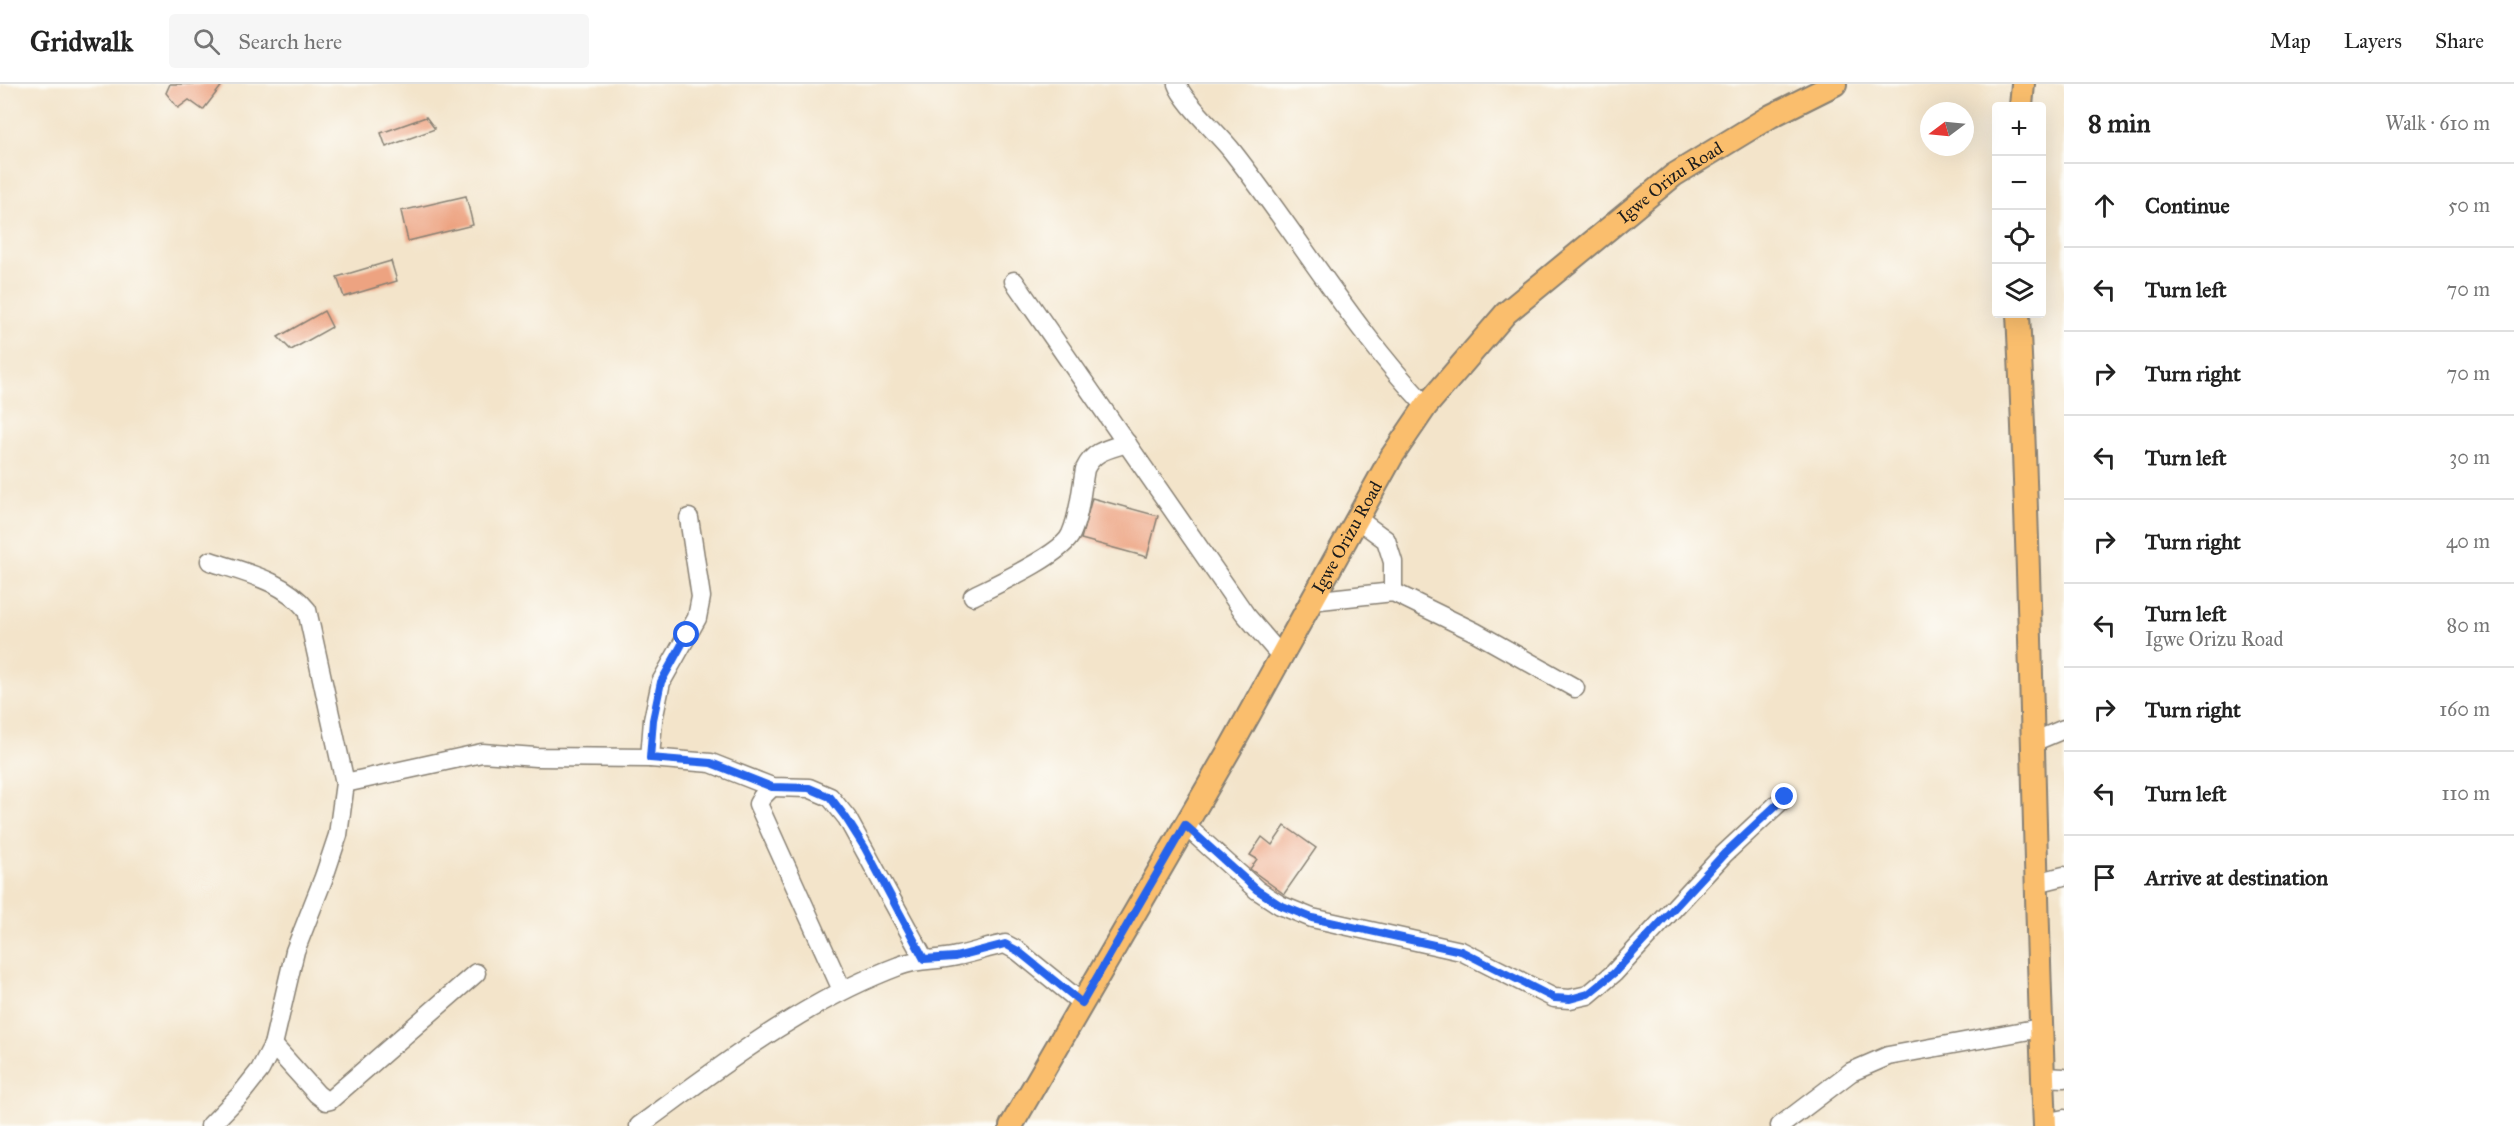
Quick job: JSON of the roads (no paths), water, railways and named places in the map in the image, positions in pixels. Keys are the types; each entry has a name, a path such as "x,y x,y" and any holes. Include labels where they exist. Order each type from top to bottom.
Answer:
{"main road":[{"name":"Igwe Orizu Road","path":"1011,1126 1281,656 1356,518 1392,456 1426,406 1506,313 1674,175 1772,116 1835,84"},
{"path":"2021,102 2023,84"},
{"path":"2018,318 2025,442 2040,1028 2053,1078 2051,1123"}],"street":[{"path":"1178,84 1186,101 1232,150 1392,370 1426,406"},
{"path":"1014,281 1245,614 1281,656"},
{"path":"973,596 1041,560 1071,536 1085,469 1089,460 1097,452 1127,442"},
{"path":"650,758 653,720 661,682 697,618 702,597 689,518"},
{"path":"1356,518 1386,540 1393,562 1393,592"},
{"path":"210,561 283,587 297,597 307,610 345,783 338,835 296,951 273,1045 260,1070 241,1094 210,1126"},
{"path":"1311,601 1393,592 1475,632 1575,688"},
{"path":"2033,741 2064,729"},
{"path":"345,783 482,753 566,758 650,758 711,763 772,787 809,788 830,797 846,818 865,848 924,959"},
{"path":"772,787 758,804 842,990"},
{"path":"1185,825 1257,890 1280,905 1312,918 1461,951 1554,998 1570,999 1588,994 1614,973 1724,854 1785,797"},
{"path":"2036,883 2064,876"},
{"path":"639,1126 780,1025 842,990 900,965 924,959 955,957 1005,944 1018,951 1082,1003"},
{"path":"273,1045 317,1094 326,1101 330,1100 476,973"},
{"path":"1780,1126 1851,1072 1888,1056 2040,1028"}]}
